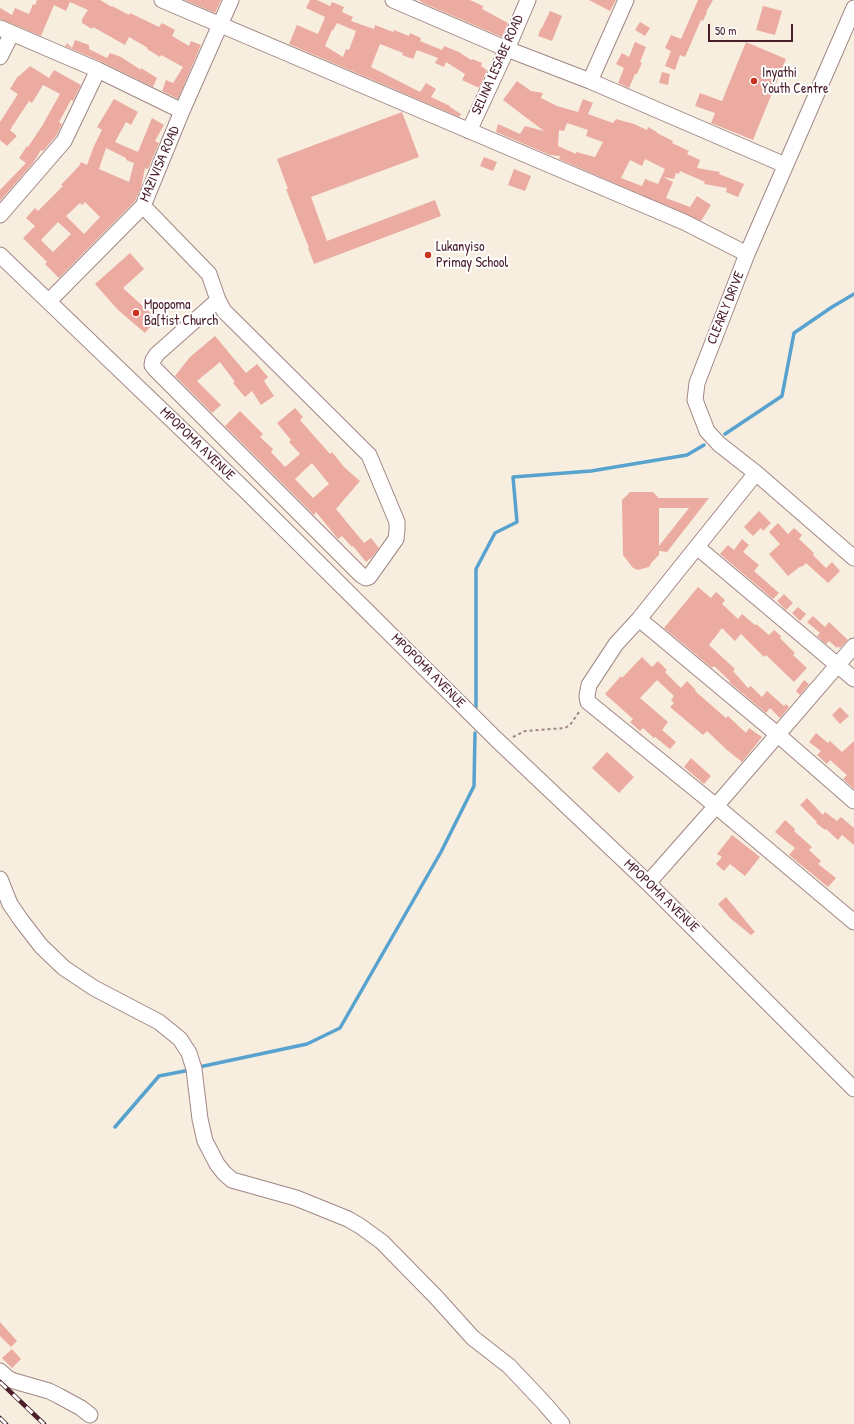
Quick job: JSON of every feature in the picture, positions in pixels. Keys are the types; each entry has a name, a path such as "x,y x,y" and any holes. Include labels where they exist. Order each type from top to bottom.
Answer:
{"street":[{"path":"162,0 684,222 747,254"},
{"name":"MAZIVISA ROAD","path":"49,301 143,206 182,111 232,0"},
{"path":"393,0 507,49 590,81 785,165"},
{"name":"SELINA LESABE ROAD","path":"469,131 528,0"},
{"path":"590,81 626,0"},
{"name":"CLEARLY DRIVE","path":"854,8 747,254 696,383 695,400 707,431 719,444 756,473 854,558"},
{"path":"0,57 6,30 98,70 182,111"},
{"path":"0,216 64,141 98,70"},
{"path":"143,206 209,274 218,300 224,311 369,455 397,522 396,539 369,577 366,578 361,575 152,365 157,354 218,300"},
{"name":"MPOPOMA AVENUE","path":"0,255 246,491 501,743 648,883 854,1089"},
{"path":"756,473 639,619 616,644 589,685 587,696 588,702 716,806 854,922"},
{"path":"697,547 854,678"},
{"path":"639,619 777,734 854,801"},
{"path":"648,883 854,646"},
{"path":"0,879 10,904 21,920 41,946 64,968 94,988 159,1022 180,1039 189,1053 194,1069 200,1119 205,1141 217,1164 224,1173 232,1180 296,1198 348,1219 382,1242 436,1297 473,1338 509,1366 562,1424"},
{"path":"0,1371 9,1379 49,1391 67,1399 90,1415"}],"path":[{"path":"501,743 525,731 565,728 570,726 588,702"}],"building":[{"path":"37,0 100,0 129,15 130,13 159,27 162,23 175,30 172,36 189,46 191,41 201,45 178,99 162,91 166,80 173,83 183,67 161,55 160,57 129,37 125,45 93,27 92,29 82,23 82,19 88,10 70,2 66,11 54,5 41,36 0,19 0,8 12,15 15,8 29,14 33,4 35,5"},
{"path":"185,0 221,0 215,13"},
{"path":"310,0 317,0 330,6 332,2 344,7 342,12 353,17 351,21 374,29 375,25 409,36 410,33 421,38 420,41 442,50 444,46 459,52 471,60 472,59 482,63 481,66 487,70 479,88 462,80 465,74 446,62 444,67 435,63 438,58 417,50 413,59 402,55 403,53 380,44 371,67 420,92 426,83 436,89 431,97 450,106 461,114 459,117 289,44 297,25 318,34 325,17 306,8","holes":["337,23 356,31 349,50 346,49 343,57 325,46"]},
{"path":"419,0 470,0 483,6 482,9 508,23 502,37"},
{"path":"589,0 616,0 610,11"},
{"path":"698,0 713,0 703,21 701,20 685,57 680,55 675,70 665,66 671,51 665,48 671,35 681,39"},
{"path":"763,6 782,11 775,35 756,30"},
{"path":"550,11 562,16 552,41 538,36"},
{"path":"640,22 650,28 645,36 635,30"},
{"path":"75,40 89,45 89,49 107,58 110,53 121,57 141,70 141,68 157,78 153,87 65,46 67,43 72,48"},
{"path":"635,42 646,47 640,62 642,63 629,88 618,83 624,68 616,64 622,53 629,57"},
{"name":"Inyathi Youth Centre","path":"746,42 786,59 753,140 711,123 715,113 695,106 700,93 722,101"},
{"path":"30,66 49,78 54,70 81,85 73,101 71,100 59,122 62,124 56,136 43,151 41,150 33,163 0,201 0,190 26,163 19,158 42,126 60,94 43,85 32,103 29,101 10,130 17,136 7,146 0,140 0,122 18,94 10,89 18,76"},
{"path":"662,72 670,74 668,85 659,83"},
{"path":"517,81 531,91 543,93 541,98 557,106 578,112 583,99 593,103 588,114 613,123 616,119 634,124 647,130 648,127 673,141 672,143 689,151 687,154 700,160 697,168 720,172 719,174 744,184 738,197 726,192 727,188 704,184 705,182 680,171 679,174 676,173 674,179 663,177 673,182 666,198 690,207 697,196 711,205 701,221 559,159 560,156 550,155 496,132 498,124 520,134 525,126 544,131 503,100","holes":["567,123 588,130 586,136 603,142 595,157 576,152 576,154 558,146 559,130 564,131","645,159 665,169 658,184 645,179 642,186 621,178 630,160 642,166"]},
{"path":"114,99 138,112 131,125 126,122 115,142 138,152 152,118 164,125 155,141 159,143 148,169 145,168 141,188 135,201 59,278 45,264 47,262 23,238 35,226 26,218 35,208 38,211 63,186 61,185 81,162 87,165 102,130 97,127","holes":["106,148 134,163 129,182 99,169","85,202 100,217 84,234 66,216 80,203 82,205","58,222 71,234 53,252 41,240"]},
{"path":"402,112 419,157 311,197 327,241 435,200 441,216 314,264 286,189 288,189 277,159"},
{"path":"484,157 497,162 493,171 480,166"},
{"path":"514,169 531,176 525,191 508,185"},
{"path":"130,253 144,269 123,288 157,319 145,333 118,310 95,284"},
{"path":"215,336 246,373 257,364 268,377 264,381 274,396 261,405 252,391 245,397 233,383 235,382 220,362 197,381 221,405 212,413 175,376 190,357"},
{"path":"295,408 303,417 300,420 330,454 332,452 344,467 360,481 336,509 364,543 371,538 379,548 366,562 353,546 352,547 342,536 338,539 316,512 314,515 225,426 240,411 263,434 260,437 273,449 271,452 285,467 300,454 289,442 291,440 277,423","holes":["312,463 329,484 313,498 295,479"]},
{"path":"630,492 653,492 659,498 709,498 667,552 659,551 659,555 649,567 638,570 633,568 623,555 622,500","holes":["659,508 689,508 659,546"]},
{"path":"759,511 771,523 763,531 761,528 753,536 744,527"},
{"path":"778,523 788,534 794,528 802,535 799,539 814,553 813,555 826,568 832,562 840,571 828,583 806,563 788,576 769,554 780,544 769,532"},
{"path":"742,539 749,545 743,552 759,565 754,571 779,593 773,599 720,554 728,545 734,550"},
{"path":"698,587 711,598 716,592 725,600 722,604 738,619 742,614 769,635 774,630 795,653 793,655 807,668 794,682 766,655 764,657 741,634 735,641 722,628 709,645 735,669 733,671 748,688 751,686 762,697 767,691 784,706 786,704 789,707 780,718 770,708 766,713 729,682 730,681 714,666 712,668 664,628"},
{"path":"784,594 793,603 786,610 777,601"},
{"path":"798,607 806,614 800,621 792,613"},
{"path":"813,616 825,627 829,622 848,640 840,648 838,646 837,648 829,641 826,644 817,636 820,633 807,622"},
{"path":"642,657 652,667 658,661 667,670 665,672 681,688 687,681 696,690 695,691 726,718 728,716 746,733 749,728 762,737 742,762 707,731 703,735 670,707 674,703 671,700 674,696 657,680 640,698 668,722 662,730 676,742 670,749 643,728 640,731 630,722 633,719 605,694 621,676 622,678"},
{"path":"804,680 809,684 800,695 796,691"},
{"path":"840,707 849,716 840,724 832,715"},
{"path":"816,733 828,743 830,741 842,752 854,741 854,789 843,779 847,775 830,760 827,764 817,755 821,751 809,742"},
{"path":"607,752 634,777 619,793 592,768"},
{"path":"691,758 711,776 704,784 684,767"},
{"path":"807,798 823,815 825,812 837,821 841,817 854,828 854,845 842,835 838,840 826,829 825,830 816,823 817,822 800,805"},
{"path":"785,820 795,829 794,831 812,847 809,850 821,861 818,864 836,878 828,887 789,855 795,848 775,832"},
{"path":"732,835 760,857 745,876 730,864 724,871 716,864 722,857 717,854"},
{"path":"726,897 755,932 751,935 730,918 718,904"},
{"path":"0,1322 17,1341 11,1347 0,1336"},
{"path":"12,1349 21,1359 12,1368 2,1358"}],"waterway":[{"path":"725,434 782,396 794,333 854,294"},
{"path":"476,707 476,569 495,533 517,522 513,477 591,471 687,455 704,445"},
{"path":"199,1067 307,1044 340,1028 441,852 474,786 475,733"},
{"path":"115,1127 159,1076 190,1070"}],"railway":[{"path":"0,1382 44,1424"},
{"path":"0,1418 6,1424"}],"place":[{"name":"Inyathi Youth Centre","path":"754,81"},
{"name":"Lukanyiso Primay School","path":"428,255"},
{"name":"Mpopoma Ba[tist Church","path":"136,313"}]}
